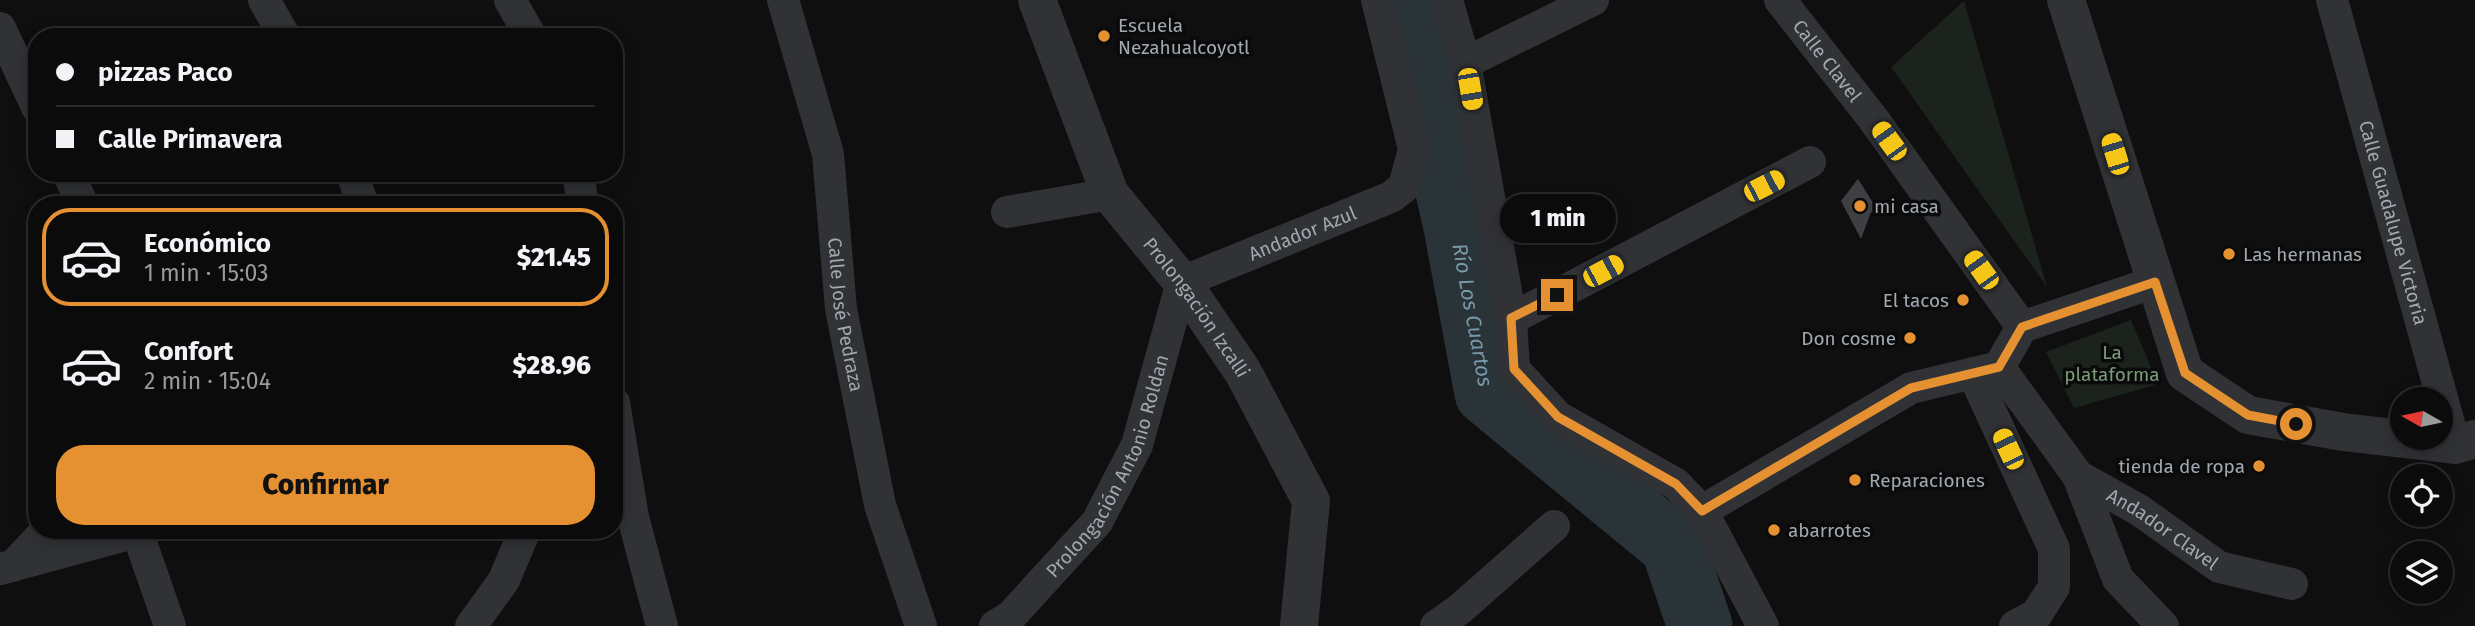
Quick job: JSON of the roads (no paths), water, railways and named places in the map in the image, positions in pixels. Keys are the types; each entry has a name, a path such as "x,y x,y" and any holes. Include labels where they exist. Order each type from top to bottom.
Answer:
{"street":[{"path":"264,0 280,28"},
{"path":"510,0 526,28"},
{"name":"Calle José Pedraza","path":"783,0 828,154 841,309 880,505 921,626"},
{"name":"Prolongación Izcalli","path":"1037,0 1110,194 1182,282 1243,372 1311,501 1299,626"},
{"name":"Andador Azul","path":"1182,282 1391,197 1404,187 1414,149 1377,0"},
{"path":"1447,0 1465,63 1511,318 1514,369 1558,417 1676,484 1702,511 1763,626"},
{"path":"1465,63 1593,0"},
{"name":"Calle Clavel","path":"1780,0 1874,120 2022,327"},
{"path":"2066,0 2185,373 2248,415 2343,432 2465,442"},
{"name":"Calle Guadalupe Victoria","path":"2332,0 2465,442"},
{"path":"0,28 28,88"},
{"path":"1511,318 1810,162"},
{"path":"1007,212 1110,194"},
{"name":"Prolongación Antonio Roldan","path":"995,626 1011,616 1097,522 1137,445 1182,282"},
{"path":"1702,511 1911,388 1986,370 2022,327 2155,282"},
{"path":"1986,370 2054,549 2054,587 2036,615 2015,626"},
{"name":"Andador Clavel","path":"1986,370 2078,477 2118,579 2163,626"},
{"path":"623,457 633,517 662,626"},
{"name":"Andador Clavel","path":"2078,477 2139,510 2219,568 2292,584"},
{"path":"1436,626 1460,609 1554,526"},
{"path":"7,568 38,539"},
{"path":"7,568 115,539"},
{"path":"143,539 170,626"},
{"path":"471,626 504,580 521,539"}],"waterway":[{"name":"Río Los Cuartos","path":"1405,0 1456,227 1487,393 1673,546 1700,626"}],"place":[{"name":"Escuela Nezahualcoyotl","path":"1104,36"},
{"name":"mi casa","path":"1860,206"},
{"name":"Las hermanas","path":"2229,254"},
{"name":"El tacos","path":"1963,300"},
{"name":"Don cosme","path":"1910,338"},
{"name":"tienda de ropa","path":"2259,466"},
{"name":"Reparaciones","path":"1855,480"},
{"name":"abarrotes","path":"1774,530"}],"park label":[{"name":"La plataforma","path":"2112,363"}]}
